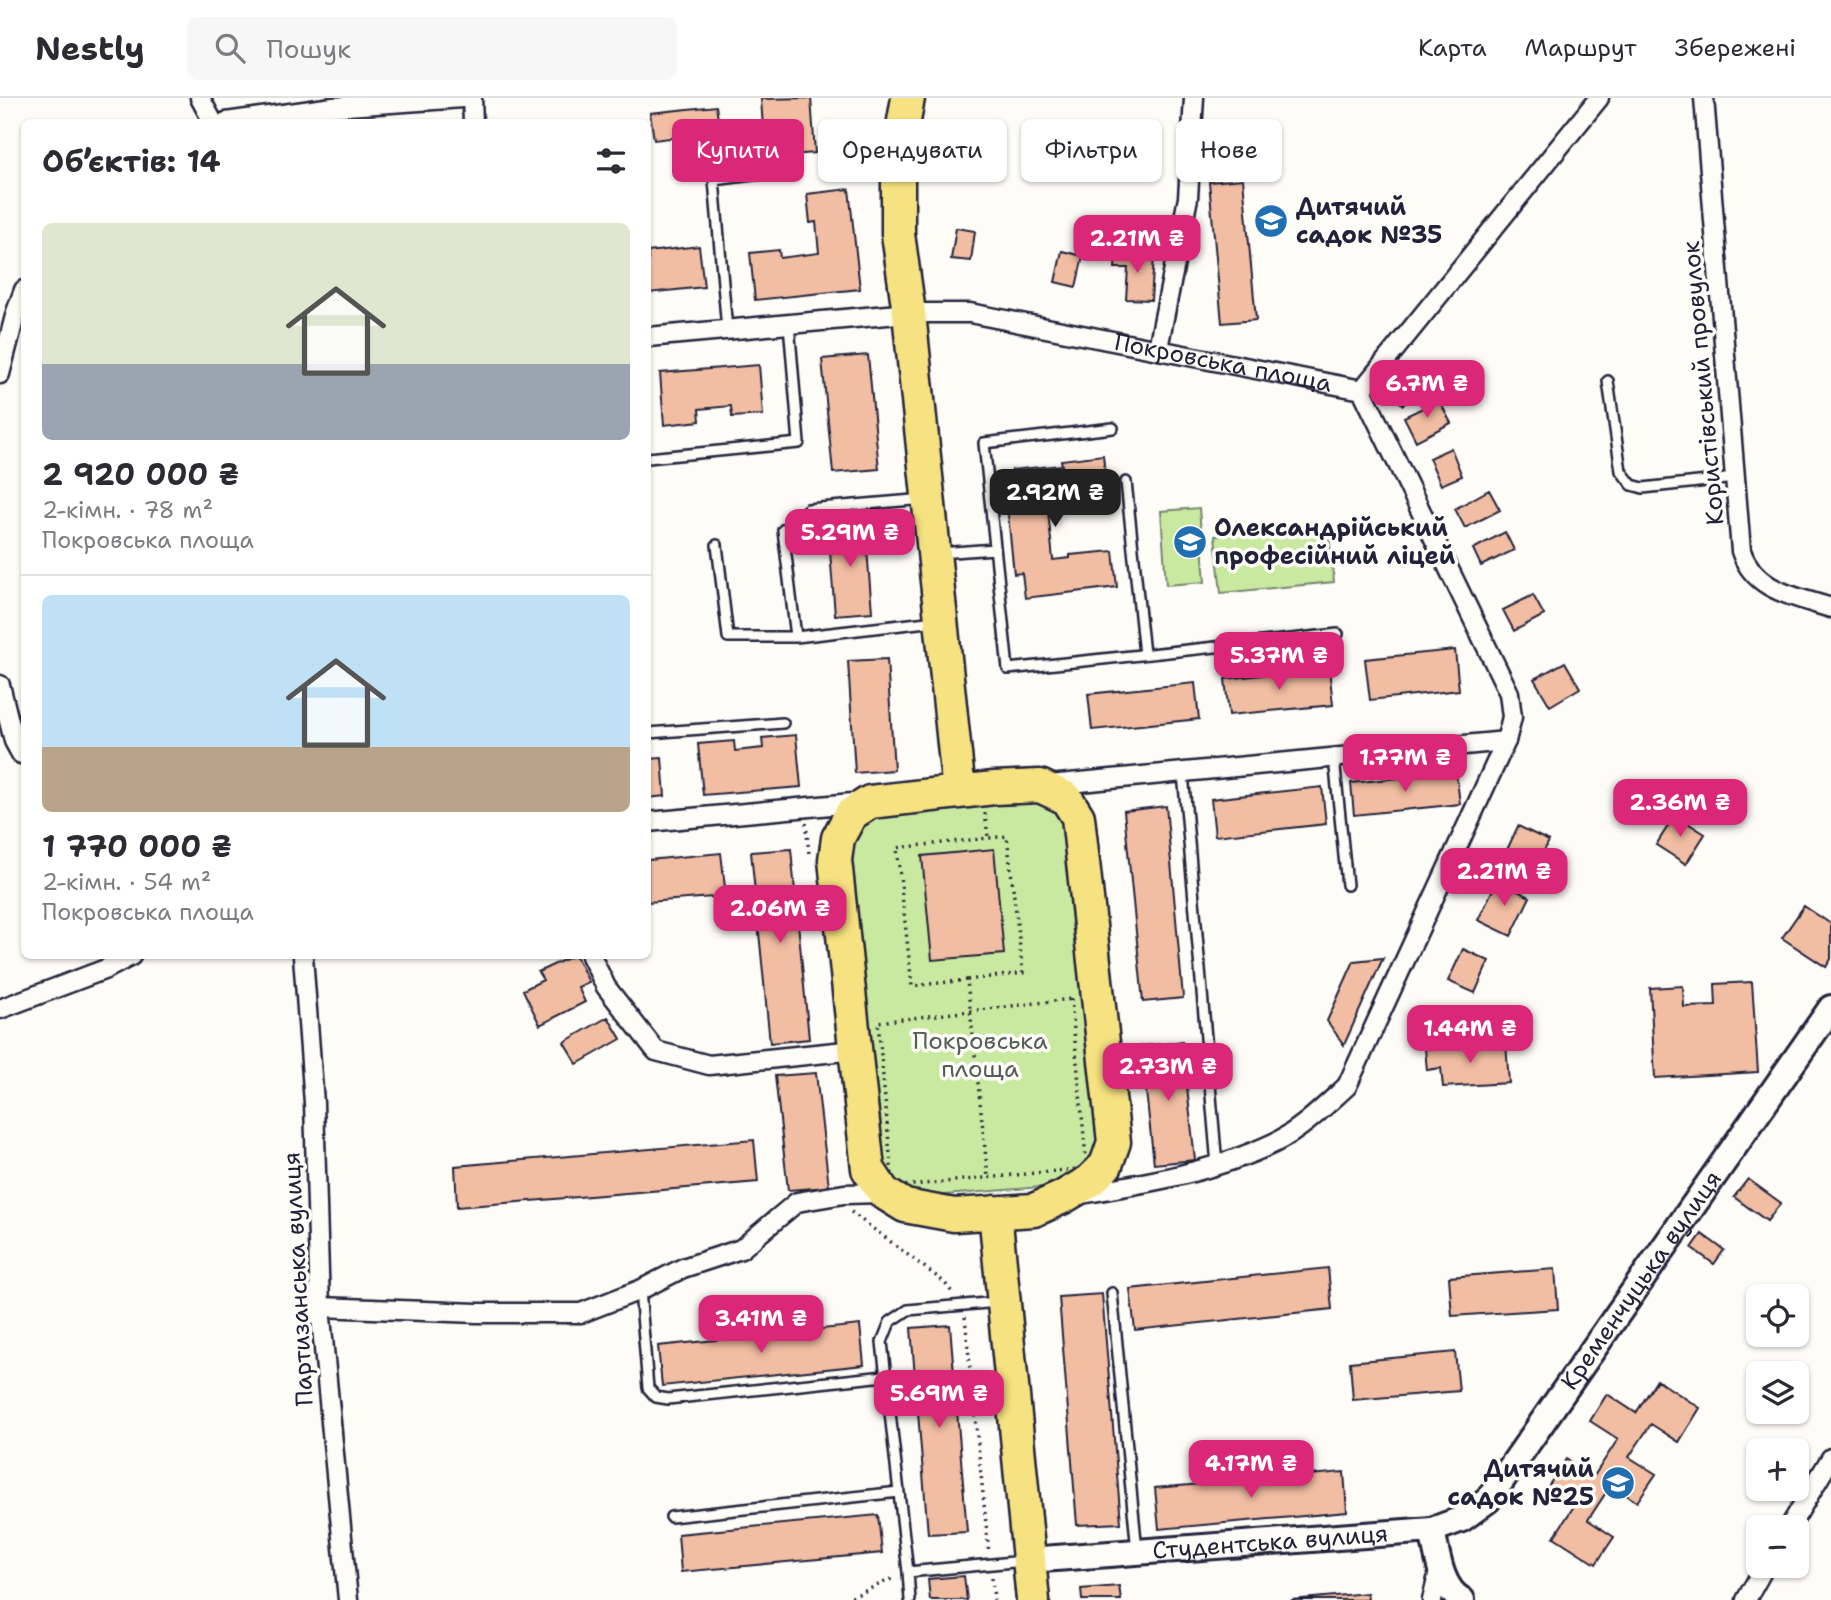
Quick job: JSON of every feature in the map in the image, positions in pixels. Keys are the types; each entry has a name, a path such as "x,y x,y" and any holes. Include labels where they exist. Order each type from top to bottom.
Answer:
{"highway":[{"path":"908,98 898,156 898,234 909,313 959,792"},
{"path":"884,1193 868,1169 835,860 838,838 851,814 870,802 1040,786"},
{"name":"Покровська площа","path":"884,1193 905,1206 954,1215 1034,1210 1090,1181 1106,1165 1114,1142 1078,817 1066,798 1040,786"},
{"path":"995,1212 1033,1600"}],"street":[{"path":"200,98 211,119"},
{"path":"247,119 333,107 463,98"},
{"path":"472,98 473,119"},
{"path":"1158,348 1188,198 1194,98"},
{"path":"1362,390 1599,98"},
{"name":"Користівський провулок","path":"1704,98 1741,551 1752,573 1761,582 1831,608"},
{"path":"0,374 21,300"},
{"name":"Покровська площа","path":"651,337 909,313 970,313 1362,390 1510,693 1512,717 1506,741 1347,1086 1317,1113 1276,1142 1217,1165 1170,1179 1063,1197"},
{"path":"0,685 14,741 21,754"},
{"path":"1040,786 1506,741"},
{"path":"651,822 870,802"},
{"path":"0,1009 106,969 125,959"},
{"name":"Партизанська вулиця","path":"303,959 314,1103 320,1307 348,1600"},
{"path":"592,959 606,987 656,1051 709,1065 855,1049"},
{"name":"Кременчуцька вулиця","path":"1432,1530 1462,1519 1488,1500 1831,1008"},
{"path":"320,1307 477,1313 581,1312 639,1290 683,1268 741,1249 797,1202 844,1194 884,1193"},
{"path":"1796,1515 1831,1458"},
{"path":"1432,1530 1440,1567 1455,1596 1462,1600"},
{"name":"Студентська вулиця","path":"1029,1560 1432,1530"},
{"path":"1432,1600 1440,1567"},
{"path":"1746,1600 1758,1578"}],"lane":[{"path":"714,182 727,330"},
{"path":"651,458 799,443 789,324"},
{"path":"1608,380 1621,471 1632,485 1643,488 1735,478"},
{"path":"1113,429 984,443 1008,669 1338,634"},
{"path":"1126,482 1144,654"},
{"path":"796,637 783,530 808,509 928,499"},
{"path":"717,545 728,637 796,637 941,620"},
{"path":"934,554 995,549"},
{"path":"651,733 783,723"},
{"path":"1334,758 1347,885"},
{"path":"1183,773 1217,1165"},
{"path":"639,1290 648,1388 656,1396 668,1399 886,1376"},
{"path":"1112,1293 1137,1552"},
{"path":"910,1600 882,1342 890,1322 908,1310 1004,1302"},
{"path":"671,1517 899,1492"},
{"path":"908,1572 1029,1560"}],"path":[{"path":"985,811 988,838"},
{"path":"1007,836 1023,973 967,980 912,986 897,848 1007,836"},
{"path":"967,980 988,1177"},
{"path":"1071,999 1087,1168 988,1177 893,1187 878,1021 1071,999"},
{"path":"845,1600 908,1572"}],"green space":[{"path":"1199,508 1205,582 1166,585 1161,511"},
{"path":"1328,525 1334,582 1221,593 1215,536"},
{"name":"Покровська площа","path":"1031,794 1056,810 1071,831 1107,1139 1089,1171 1065,1185 909,1198 874,1160 844,860 856,830 878,809"}],"building":[{"path":"811,98 815,153 804,154 804,119 762,119 761,99"},
{"path":"716,106 718,119 672,119 672,138 654,140 650,113"},
{"path":"1209,182 1243,182 1256,320 1222,323"},
{"path":"849,189 860,289 755,300 750,253 779,250 780,258 819,253 816,222 810,223 807,194"},
{"path":"956,228 975,231 971,261 951,259"},
{"path":"699,246 704,287 651,293 651,252"},
{"path":"1062,251 1083,256 1076,287 1055,282"},
{"path":"1116,254 1154,256 1151,300 1126,299 1128,268 1115,268"},
{"path":"868,355 879,469 833,473 822,359"},
{"path":"759,365 763,415 732,417 731,406 699,409 700,421 664,425 660,373"},
{"path":"1408,367 1425,383 1403,405 1386,388"},
{"path":"1439,400 1451,423 1416,441 1404,417"},
{"path":"1451,448 1462,476 1441,485 1429,458"},
{"path":"1103,455 1107,492 1065,496 1066,500 1047,501 1053,560 1070,558 1070,555 1113,551 1117,587 1025,598 1022,573 1014,574 1006,495 1014,494 1012,470 1062,465 1061,460"},
{"path":"1489,490 1500,510 1465,528 1455,509"},
{"path":"865,523 872,612 835,615 828,526"},
{"path":"1505,532 1514,550 1481,566 1473,549"},
{"path":"1533,595 1544,615 1514,631 1503,610"},
{"path":"1455,650 1459,690 1370,700 1365,659"},
{"path":"887,659 894,770 855,773 848,661"},
{"path":"1565,662 1580,688 1550,706 1534,679"},
{"path":"1329,668 1333,705 1229,715 1225,679"},
{"path":"1195,683 1199,719 1092,730 1088,694"},
{"path":"796,735 801,787 703,795 698,744 734,741 735,751 763,748 762,738"},
{"path":"662,758 665,796 651,798 651,759"},
{"path":"1456,772 1460,804 1354,815 1351,783"},
{"path":"1322,787 1326,824 1215,836 1211,799"},
{"path":"1166,806 1183,998 1143,1002 1124,811"},
{"path":"1675,815 1705,834 1686,864 1656,845"},
{"path":"1518,826 1549,841 1536,867 1506,852"},
{"path":"791,849 809,1039 770,1043 751,852"},
{"path":"994,849 1004,954 932,960 922,856"},
{"path":"721,853 726,896 651,902 651,860"},
{"path":"1497,881 1530,897 1511,936 1478,920"},
{"path":"1804,906 1831,924 1831,959 1826,967 1782,938"},
{"path":"1463,949 1489,961 1475,993 1448,981"},
{"path":"1383,958 1344,1045 1327,1021 1354,961"},
{"path":"566,959 578,959 589,982 578,987 585,1002 540,1025 523,990 543,980 538,972"},
{"path":"1752,982 1758,1072 1655,1078 1650,988 1683,986 1684,1007 1716,1006 1715,984"},
{"path":"608,1017 621,1039 577,1064 564,1042"},
{"path":"1182,1042 1195,1160 1154,1164 1141,1046"},
{"path":"1506,1043 1509,1083 1443,1087 1441,1068 1427,1070 1425,1049"},
{"path":"816,1073 829,1187 788,1190 775,1076"},
{"path":"754,1140 758,1182 457,1207 455,1166"},
{"path":"1748,1179 1781,1203 1767,1221 1734,1197"},
{"path":"1702,1234 1724,1250 1714,1264 1692,1248"},
{"path":"1328,1268 1332,1309 1135,1330 1130,1289"},
{"path":"1555,1269 1558,1309 1452,1316 1449,1277"},
{"path":"1102,1294 1121,1523 1077,1525 1059,1297"},
{"path":"860,1325 864,1365 662,1386 658,1346"},
{"path":"950,1325 967,1532 928,1534 911,1328"},
{"path":"1455,1352 1459,1391 1353,1400 1350,1362"},
{"path":"1657,1380 1700,1408 1679,1442 1651,1424 1629,1457 1656,1474 1637,1502 1611,1485 1588,1520 1614,1537 1596,1564 1554,1537 1574,1506 1547,1488 1566,1459 1594,1476 1618,1439 1590,1421 1607,1394 1636,1413"},
{"path":"1344,1472 1347,1512 1159,1529 1155,1488"},
{"path":"878,1515 882,1553 681,1572 678,1534"},
{"path":"964,1576 967,1600 930,1600 928,1579"},
{"path":"1119,1586 1121,1600 1082,1600 1081,1589"},
{"path":"1367,1593 1368,1600 1291,1600"}],"place":[{"name":"Дитячий садок №35","path":"1271,221"},
{"name":"Олександрійський професійний ліцей","path":"1190,542"},
{"name":"Дитячий садок №25","path":"1618,1483"}]}
